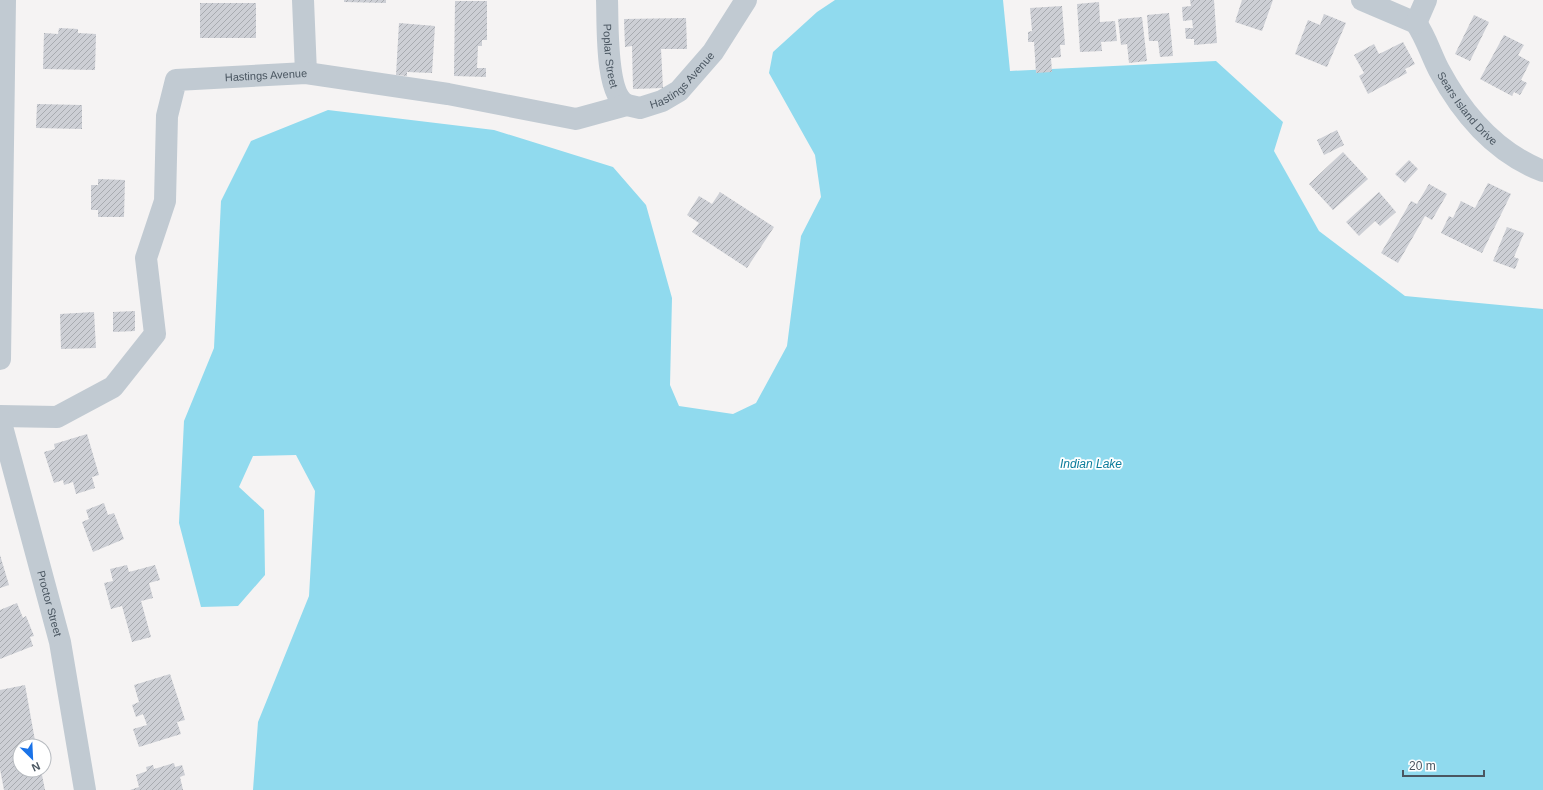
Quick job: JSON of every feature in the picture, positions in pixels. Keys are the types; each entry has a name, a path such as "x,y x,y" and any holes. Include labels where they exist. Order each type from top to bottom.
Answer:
{"street":[{"path":"0,359 5,0"},
{"path":"303,0 306,73"},
{"name":"Poplar Street","path":"607,0 611,79 617,96 627,106"},
{"name":"Hastings Avenue","path":"0,418 57,417 71,410 113,387 155,334 146,258 165,201 167,116 176,80 306,73 448,94 576,119 627,106 640,108 662,101 679,91 713,52 746,0"},
{"path":"1362,0 1416,23 1426,0"},
{"name":"Sears Island Drive","path":"1416,23 1444,79 1471,118 1500,146 1524,162 1543,171"},
{"name":"Proctor Street","path":"0,418 60,642 85,790"}],"water":[{"name":"Indian Lake","path":"835,0 1003,0 1010,71 1216,61 1283,122 1274,151 1319,231 1405,296 1543,309 1543,790 253,790 258,722 309,596 315,491 296,455 253,456 239,487 264,510 265,575 238,606 201,607 179,523 184,421 214,348 221,201 251,141 328,110 494,130 613,167 646,205 672,298 670,385 679,406 733,414 756,403 787,346 801,236 821,197 815,155 769,73 773,52 817,12"}],"building":[{"path":"344,0 386,0 386,3 344,2"},
{"path":"1190,0 1214,0 1217,43 1194,45 1194,39 1186,39 1185,28 1193,28 1192,20 1183,21 1182,7 1191,6"},
{"path":"1242,0 1273,0 1262,31 1235,22"},
{"path":"455,1 487,1 487,40 482,40 482,46 478,46 477,68 486,68 486,77 454,76"},
{"path":"1099,2 1100,22 1115,21 1117,41 1101,42 1102,51 1080,52 1077,4"},
{"path":"200,3 256,3 256,38 200,38"},
{"path":"1062,6 1065,45 1060,45 1061,57 1051,58 1052,72 1036,73 1034,42 1028,42 1028,32 1032,31 1030,8"},
{"path":"1169,13 1173,56 1160,57 1158,41 1149,41 1147,15"},
{"path":"1324,14 1346,23 1327,67 1295,54 1308,20 1320,25"},
{"path":"1474,15 1489,22 1470,61 1455,54"},
{"path":"1142,17 1147,61 1129,63 1127,44 1121,45 1118,19"},
{"path":"686,18 687,49 661,49 663,88 633,89 632,46 625,47 624,19"},
{"path":"399,23 435,26 432,73 407,72 407,76 396,75"},
{"path":"59,28 78,29 78,33 96,34 95,70 43,69 44,33 58,34"},
{"path":"1504,35 1524,45 1518,55 1530,62 1521,80 1527,83 1520,95 1514,92 1512,96 1480,79"},
{"path":"1403,42 1415,64 1405,69 1407,73 1368,94 1359,76 1364,73 1354,55 1374,44 1379,54"},
{"path":"37,104 82,105 82,129 36,128"},
{"path":"1337,130 1344,145 1324,155 1317,140"},
{"path":"1343,152 1368,179 1333,210 1309,184"},
{"path":"1409,160 1418,169 1405,183 1395,174"},
{"path":"98,179 125,180 124,217 98,217 98,210 91,210 91,185 98,185"},
{"path":"1488,183 1511,194 1482,253 1441,233 1449,216 1453,218 1461,201 1475,208"},
{"path":"1429,184 1447,194 1432,220 1425,216 1398,263 1381,253 1411,201 1417,204"},
{"path":"720,192 774,227 747,268 692,232 699,223 687,215 699,196 712,204"},
{"path":"1379,192 1396,212 1380,226 1375,221 1359,236 1346,222"},
{"path":"1507,227 1524,233 1514,257 1519,259 1515,269 1493,261"},
{"path":"135,311 135,331 113,332 113,312"},
{"path":"94,312 96,348 61,349 60,314"},
{"path":"87,434 99,475 92,477 95,488 76,494 73,482 64,485 63,480 54,483 44,452 55,449 54,444"},
{"path":"104,503 108,515 114,513 124,539 93,552 82,522 89,519 86,510"},
{"path":"0,555 9,585 0,588"},
{"path":"127,565 129,572 155,565 160,580 149,583 153,598 141,601 151,637 132,642 122,606 111,609 104,583 113,581 110,569"},
{"path":"17,603 23,618 26,616 34,636 30,637 33,646 0,659 0,610"},
{"path":"170,674 185,720 177,722 181,734 139,747 133,729 147,725 143,714 136,717 132,705 139,702 134,685"},
{"path":"25,685 35,738 12,738 12,778 43,778 45,790 4,790 0,769 0,690"},
{"path":"174,763 175,767 182,765 185,775 180,777 183,790 130,790 139,787 136,775 147,771 146,767 153,765 154,769"}]}
